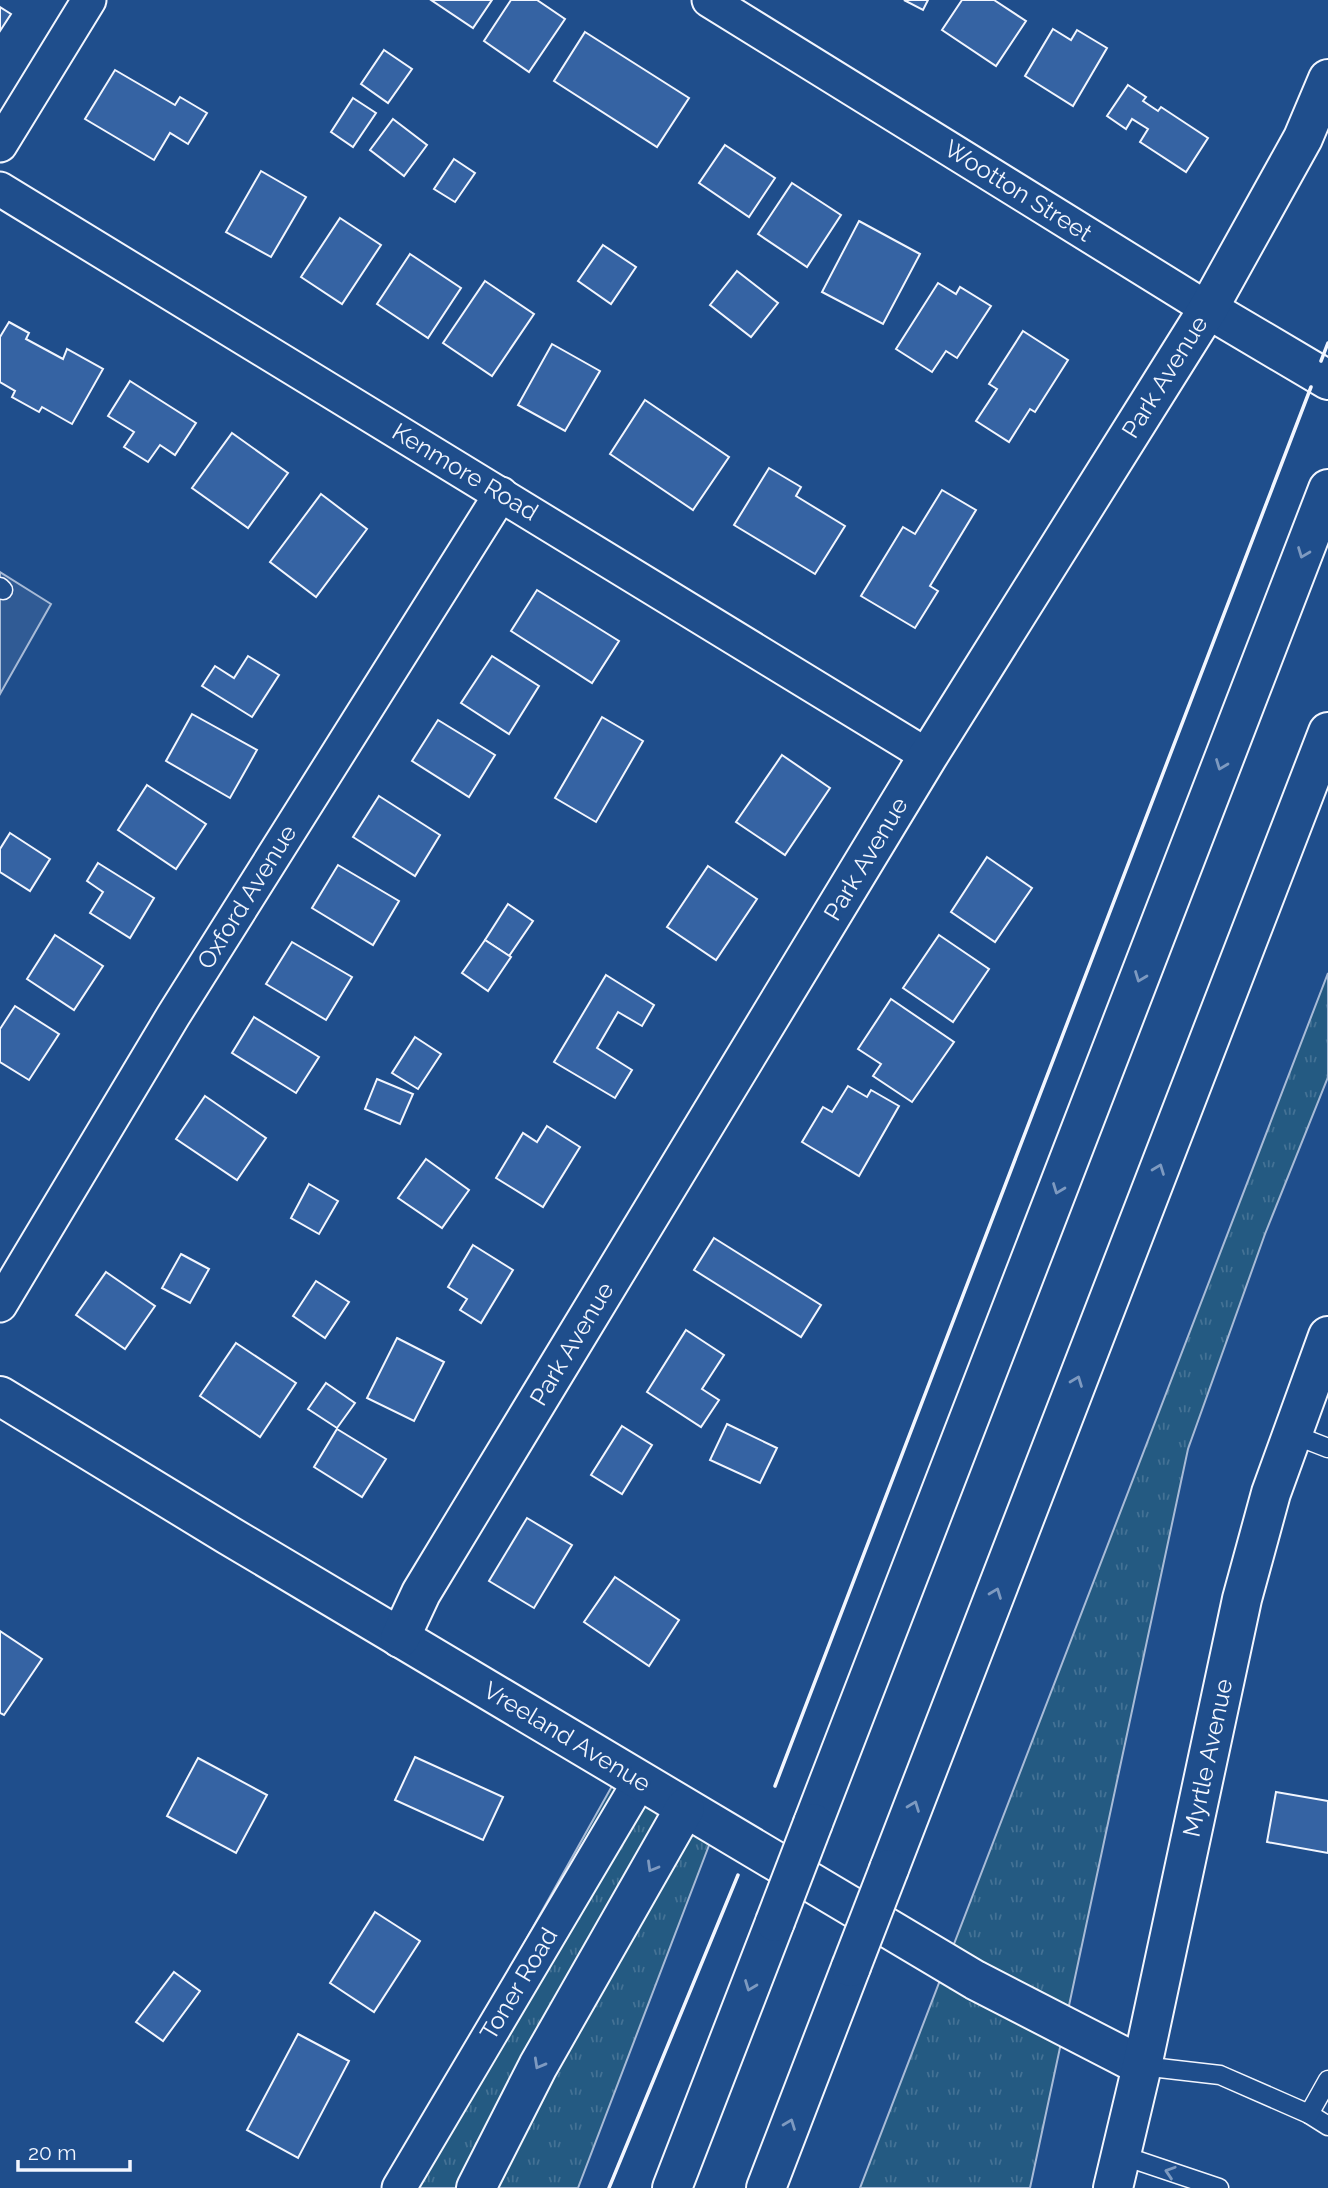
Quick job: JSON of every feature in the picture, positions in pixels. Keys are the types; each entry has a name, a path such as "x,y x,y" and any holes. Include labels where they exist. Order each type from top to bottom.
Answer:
{"main road":[{"name":"Park Avenue","path":"400,1638 421,1593 928,756 1208,309 1303,138 1328,79"},
{"name":"Wootton Street","path":"1208,309 1328,380"},
{"path":"672,2188 1328,489"},
{"path":"766,2188 1328,732"},
{"name":"Myrtle Avenue","path":"1117,2172 1242,1599 1271,1493 1328,1336"},
{"name":"Vreeland Avenue","path":"0,1396 975,1980 1142,2066"},
{"path":"475,2188 537,2066 685,1808"}],"street":[{"path":"0,145 89,0"},
{"name":"Wootton Street","path":"709,0 1208,309"},
{"name":"Kenmore Road","path":"0,190 928,756"},
{"name":"Oxford Avenue","path":"0,1305 180,1004 501,494"},
{"name":"Toner Road","path":"398,2188 640,1780"}],"lane":[{"path":"1292,1434 1328,1448"},
{"path":"1142,2066 1220,2075 1309,2114 1328,2126"},
{"path":"1309,2114 1328,2080"},
{"path":"1117,2172 1219,2188"}],"green space":[{"path":"1328,973 1328,1077 1265,1234 1188,1449 1030,2188 860,2188"},
{"path":"621,1770 716,1827 578,2188 387,2188"}],"shaded area":[{"path":"0,572 51,604 0,694"}],"building":[{"path":"431,0 492,0 473,28"},
{"path":"511,0 537,0 565,19 529,72 484,41"},
{"path":"904,0 928,0 923,10"},
{"path":"962,0 994,0 1026,21 996,66 942,30"},
{"path":"0,7 11,14 0,31"},
{"path":"1053,29 1071,40 1077,30 1107,48 1073,106 1025,76"},
{"path":"585,32 689,98 657,147 554,81"},
{"path":"384,50 412,69 388,103 361,84"},
{"path":"115,70 175,105 180,97 207,113 188,144 170,133 154,160 85,119"},
{"path":"1128,85 1146,97 1143,101 1158,111 1161,107 1208,138 1186,172 1140,142 1148,129 1132,119 1126,129 1107,116"},
{"path":"353,98 376,113 353,147 331,132"},
{"path":"393,119 427,145 404,176 370,150"},
{"path":"725,145 775,178 749,217 699,183"},
{"path":"454,159 475,173 455,202 434,189"},
{"path":"261,171 306,197 271,257 226,232"},
{"path":"792,183 841,215 807,267 758,234"},
{"path":"340,218 381,245 342,304 301,277"},
{"path":"859,221 920,254 883,324 822,292"},
{"path":"603,245 636,267 611,304 578,281"},
{"path":"410,254 461,288 428,338 377,304"},
{"path":"737,271 778,303 751,337 710,305"},
{"path":"485,281 534,314 492,376 443,343"},
{"path":"938,283 956,294 960,287 991,306 957,358 946,351 932,372 896,349"},
{"path":"9,322 29,333 26,339 63,359 67,349 103,369 72,424 42,407 39,412 12,397 15,391 0,382 0,337"},
{"path":"1023,331 1068,360 1035,412 1030,409 1009,442 976,421 997,389 989,384"},
{"path":"552,344 600,371 565,431 518,405"},
{"path":"130,381 196,423 175,455 160,445 148,462 124,447 134,432 108,416"},
{"path":"645,400 729,457 693,510 610,454"},
{"path":"232,433 288,473 248,528 192,488"},
{"path":"769,468 801,487 796,496 845,526 815,574 734,525"},
{"path":"942,490 976,510 930,586 938,591 915,628 861,596 903,527 915,534"},
{"path":"321,494 367,529 316,597 270,562"},
{"path":"537,590 619,641 592,683 511,631"},
{"path":"248,656 279,675 252,717 202,686 215,666 234,678"},
{"path":"492,656 539,686 509,734 461,703"},
{"path":"192,714 257,750 230,798 166,761"},
{"path":"602,717 643,741 596,822 555,798"},
{"path":"438,720 495,755 469,797 412,761"},
{"path":"782,755 830,788 785,855 736,822"},
{"path":"147,785 206,824 176,869 118,830"},
{"path":"379,796 440,835 415,876 353,837"},
{"path":"10,833 50,859 30,891 0,872 0,849"},
{"path":"987,857 1032,888 995,942 951,912"},
{"path":"98,863 154,898 130,938 90,913 103,892 87,881"},
{"path":"338,865 399,901 373,945 312,908"},
{"path":"708,866 757,899 716,960 667,927"},
{"path":"508,904 533,921 509,956 485,940"},
{"path":"55,935 103,966 74,1010 27,979"},
{"path":"939,935 989,969 953,1022 903,988"},
{"path":"485,940 511,957 488,991 462,973"},
{"path":"292,942 352,977 326,1020 266,984"},
{"path":"606,975 654,1005 642,1026 618,1012 597,1048 632,1070 615,1098 554,1062"},
{"path":"891,999 954,1042 912,1102 873,1076 881,1064 858,1049"},
{"path":"15,1006 59,1034 29,1080 0,1062 0,1029"},
{"path":"254,1017 319,1057 296,1093 232,1053"},
{"path":"415,1037 441,1054 418,1089 392,1073"},
{"path":"377,1079 413,1094 400,1124 365,1109"},
{"path":"848,1086 867,1097 871,1090 899,1106 859,1176 802,1142 823,1107 832,1112"},
{"path":"205,1096 266,1138 237,1180 176,1139"},
{"path":"547,1126 580,1147 543,1207 496,1178 523,1133 537,1142"},
{"path":"426,1159 469,1190 442,1228 398,1198"},
{"path":"309,1184 338,1201 319,1234 291,1218"},
{"path":"714,1238 821,1305 801,1337 694,1270"},
{"path":"473,1245 513,1270 481,1323 460,1310 467,1299 448,1287"},
{"path":"181,1254 209,1269 190,1303 162,1288"},
{"path":"106,1272 155,1306 125,1349 76,1315"},
{"path":"316,1281 349,1302 325,1338 293,1316"},
{"path":"686,1330 724,1355 702,1389 719,1400 701,1427 647,1392"},
{"path":"397,1338 444,1362 414,1421 367,1398"},
{"path":"236,1343 296,1383 260,1437 200,1396"},
{"path":"326,1383 355,1403 337,1428 308,1409"},
{"path":"727,1424 777,1448 760,1483 710,1460"},
{"path":"622,1426 652,1445 622,1494 591,1475"},
{"path":"337,1429 386,1459 362,1497 314,1467"},
{"path":"527,1518 572,1545 534,1608 489,1581"},
{"path":"615,1577 679,1620 649,1666 584,1622"},
{"path":"0,1631 42,1659 4,1715 0,1713"},
{"path":"415,1757 503,1797 483,1840 395,1800"},
{"path":"198,1758 267,1795 236,1853 167,1816"},
{"path":"1276,1792 1328,1801 1328,1853 1267,1842"},
{"path":"375,1912 420,1941 374,2012 330,1983"},
{"path":"174,1972 200,1991 163,2041 136,2022"},
{"path":"298,2034 349,2061 298,2158 247,2130"}],"wall":[{"path":"1321,361 1328,343"},
{"path":"775,1786 1311,387"},
{"path":"609,2188 738,1875"}]}
